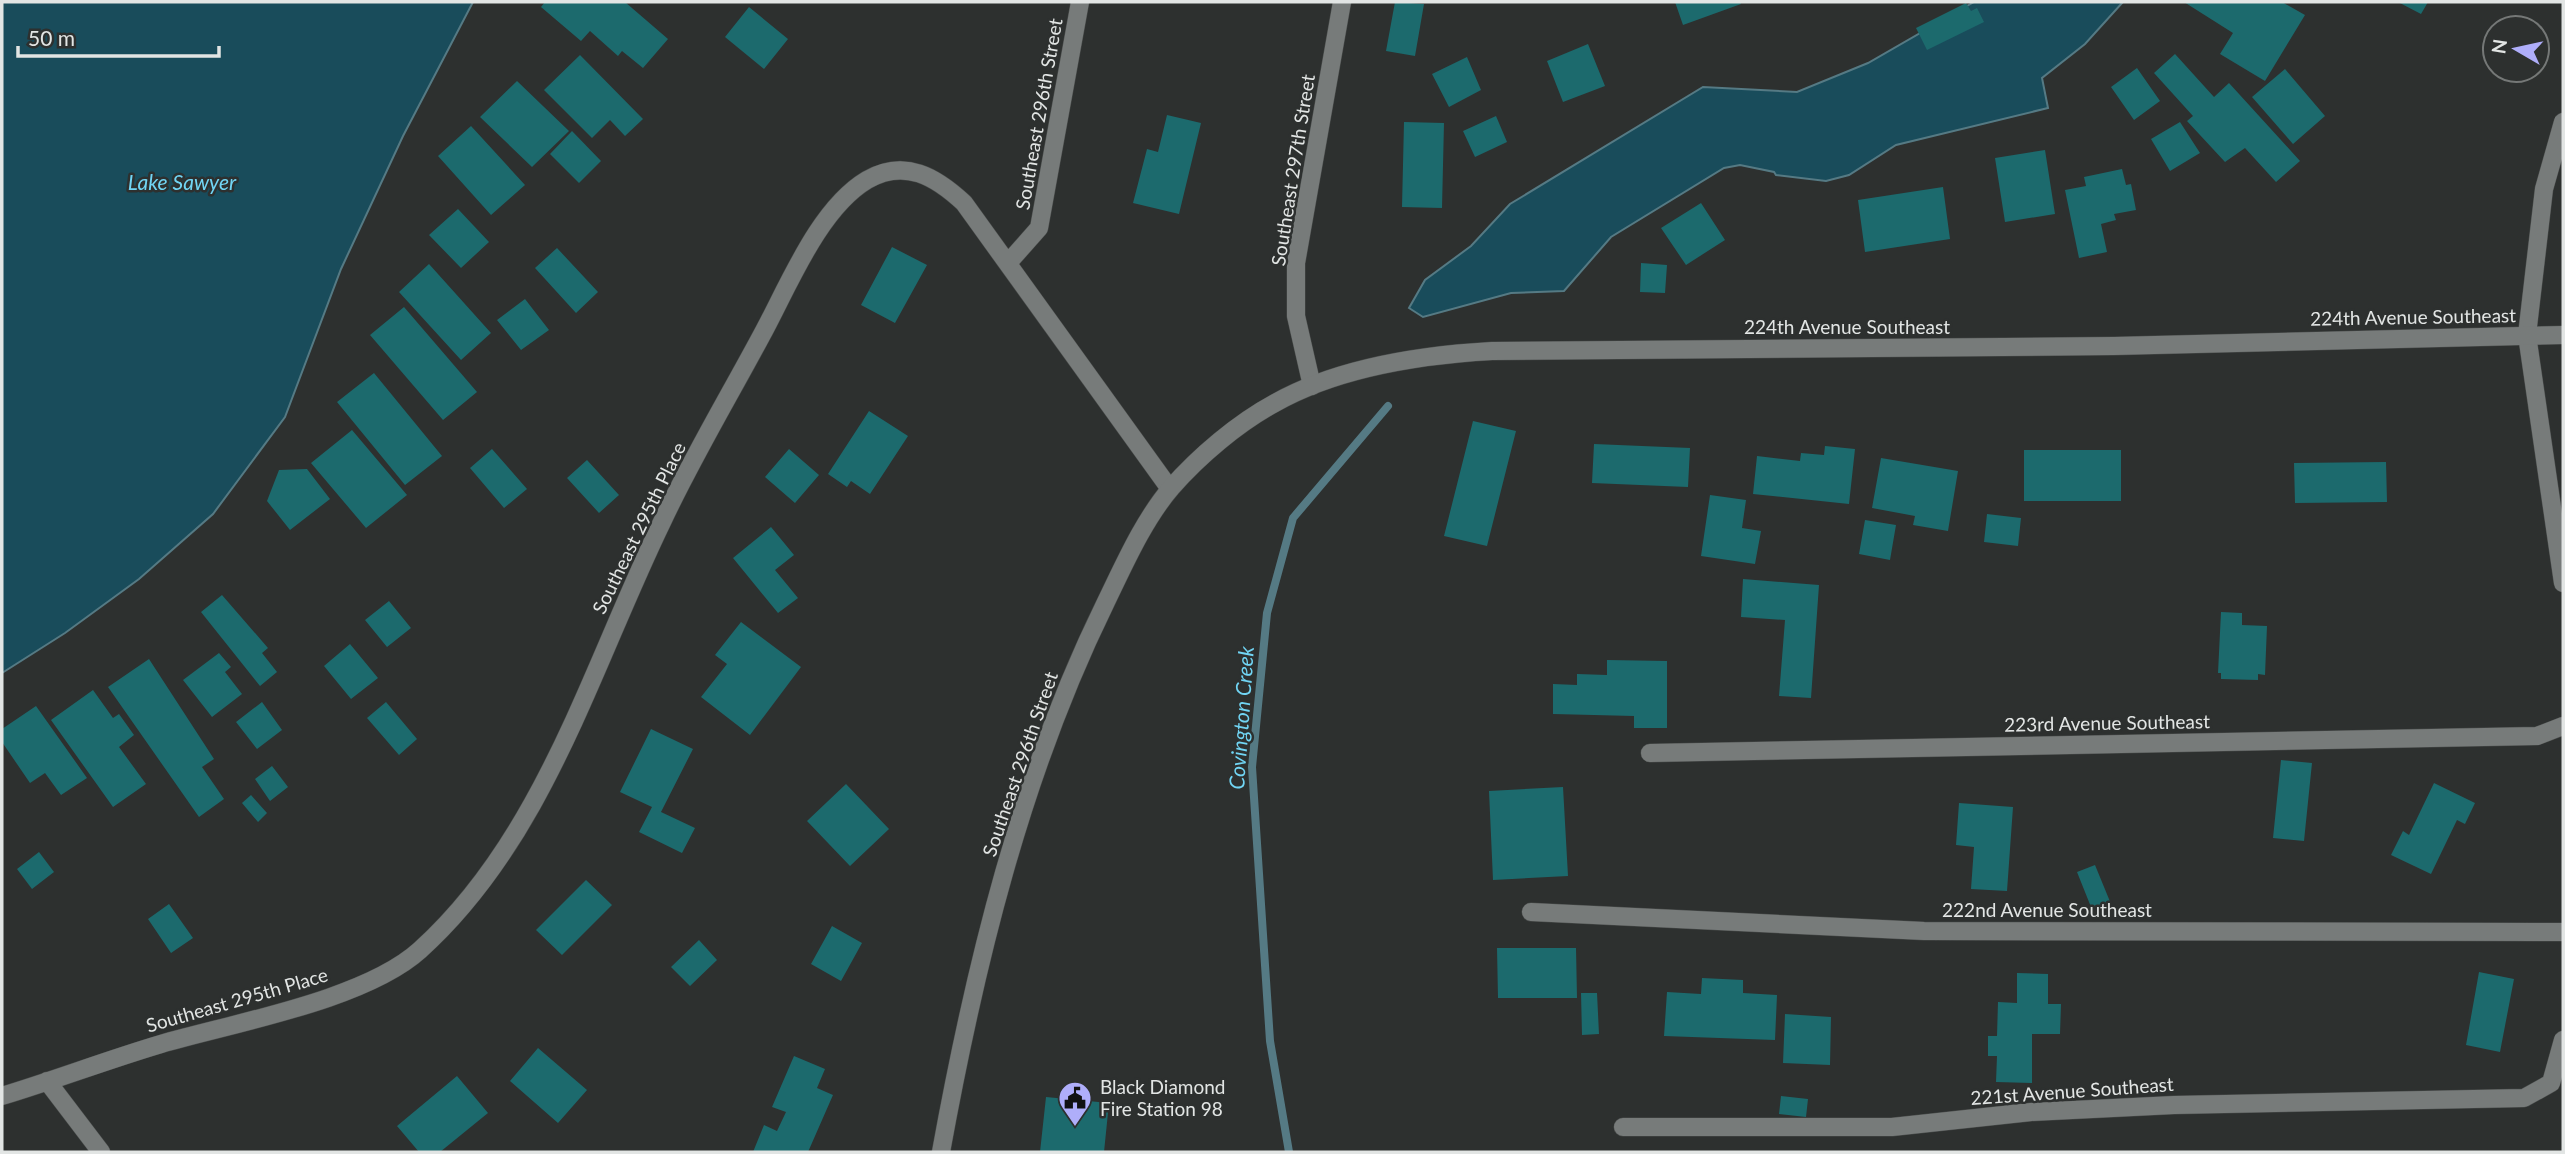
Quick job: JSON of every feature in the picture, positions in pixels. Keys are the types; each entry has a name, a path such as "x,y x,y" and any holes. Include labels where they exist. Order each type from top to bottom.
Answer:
{"street":[{"name":"Southeast 296th Street","path":"1008,264 1039,228 1080,2"},
{"name":"Southeast 297th Street","path":"1312,386 1296,316 1296,263 1342,2"},
{"path":"2563,122 2544,189 2527,335 2563,583"},
{"name":"Southeast 295th Place","path":"2,1096 124,1055 277,1014 352,987 398,966 419,951 474,894 538,795 664,518 809,247 839,203 868,180 892,172 911,170 927,174 945,185 964,203 1170,489"},
{"name":"224th Avenue Southeast","path":"1170,489 1195,464 1240,427 1274,403 1312,386 1326,380 1404,361 1492,351 2114,346 2563,335"},
{"name":"Southeast 296th Street","path":"941,1152 975,988 1018,821 1076,663 1128,557 1170,489"},
{"name":"223rd Avenue Southeast","path":"1650,753 2537,736 2563,726"},
{"name":"222nd Avenue Southeast","path":"1531,912 1924,931 2563,932"},
{"name":"221st Avenue Southeast","path":"1623,1127 1892,1127 2031,1112 2174,1105 2524,1098 2551,1083 2563,1040"},
{"path":"47,1081 101,1152"}],"water":[{"name":"Lake Sawyer","path":"2,2 473,2 403,136 341,269 285,417 213,514 139,579 65,633 2,673"},
{"path":"1974,2 2123,2 2085,44 2042,78 2048,108 1896,145 1849,175 1826,181 1776,175 1774,172 1740,165 1724,168 1611,237 1564,291 1511,293 1423,317 1409,308 1425,280 1471,246 1510,204 1703,87 1797,92 1868,63"}],"building":[{"path":"545,2 625,2 668,39 643,68 622,51 618,56 590,31 581,41 541,7"},
{"path":"1395,2 1424,4 1415,56 1386,51"},
{"path":"1675,2 1740,2 1741,4 1683,25"},
{"path":"2184,2 2282,2 2305,15 2265,81 2220,54 2233,33"},
{"path":"2398,2 2428,2 2421,14"},
{"path":"1966,3 1971,11 1977,8 1984,22 1927,50 1916,28"},
{"path":"749,7 788,39 764,69 725,37"},
{"path":"1588,44 1605,86 1563,102 1547,61"},
{"path":"2175,54 2214,97 2229,83 2300,161 2276,182 2245,148 2225,162 2187,121 2193,116 2154,73"},
{"path":"580,55 643,119 625,136 610,120 592,138 544,90"},
{"path":"1467,57 1481,90 1449,107 1432,74"},
{"path":"2137,68 2160,101 2134,120 2111,87"},
{"path":"2285,69 2325,116 2293,144 2252,97"},
{"path":"517,81 569,131 532,167 480,117"},
{"path":"1167,115 1201,123 1179,214 1133,203 1147,149 1158,152"},
{"path":"1496,116 1507,142 1475,157 1463,131"},
{"path":"1404,122 1444,123 1442,208 1402,207"},
{"path":"2180,122 2200,153 2170,171 2151,139"},
{"path":"471,126 525,185 491,215 438,156"},
{"path":"572,131 601,161 579,183 550,154"},
{"path":"2045,150 2055,214 2005,222 1995,158"},
{"path":"2122,169 2126,185 2131,184 2136,210 2114,214 2116,220 2101,224 2107,252 2079,258 2065,190 2086,186 2084,177"},
{"path":"1943,187 1950,239 1865,252 1858,200"},
{"path":"1701,203 1725,240 1686,265 1661,228"},
{"path":"458,209 489,242 461,268 429,235"},
{"path":"892,247 927,265 895,323 861,305"},
{"path":"557,248 598,292 576,313 535,268"},
{"path":"1641,263 1667,265 1665,293 1640,292"},
{"path":"429,264 491,333 461,360 399,292"},
{"path":"525,299 549,330 521,350 497,320"},
{"path":"404,307 477,392 443,420 370,335"},
{"path":"374,373 442,456 405,485 337,402"},
{"path":"869,411 908,436 870,494 851,481 847,487 828,474"},
{"path":"1473,421 1516,431 1487,546 1444,536"},
{"path":"352,430 407,495 366,528 311,463"},
{"path":"1594,444 1690,448 1688,487 1592,483"},
{"path":"1825,446 1855,449 1849,504 1753,494 1757,456 1800,461 1801,453 1824,455"},
{"path":"492,449 527,489 504,508 470,468"},
{"path":"789,449 819,475 795,503 765,477"},
{"path":"2024,450 2121,450 2121,501 2024,501"},
{"path":"1881,458 1958,471 1948,531 1913,525 1915,516 1872,508"},
{"path":"587,460 619,495 599,513 567,478"},
{"path":"2386,462 2387,502 2295,503 2294,463"},
{"path":"307,469 330,499 290,530 267,501 279,470"},
{"path":"1710,495 1746,500 1742,528 1761,531 1755,564 1701,556"},
{"path":"1987,514 2021,518 2018,546 1984,542"},
{"path":"1865,520 1896,525 1890,560 1859,554"},
{"path":"771,527 794,555 775,570 798,598 778,613 733,558"},
{"path":"1743,579 1819,585 1811,698 1779,696 1785,620 1741,617"},
{"path":"222,595 268,648 262,653 277,672 260,686 201,612"},
{"path":"389,601 411,628 387,647 365,620"},
{"path":"2221,612 2242,613 2242,625 2267,626 2265,675 2258,674 2258,680 2221,679 2221,673 2218,673"},
{"path":"741,622 801,667 750,735 701,697 727,664 715,655"},
{"path":"350,644 378,678 351,699 324,666"},
{"path":"219,653 231,667 225,672 242,694 212,717 183,680"},
{"path":"149,659 214,759 202,767 224,799 199,817 108,687"},
{"path":"1607,660 1667,661 1667,728 1634,728 1634,716 1553,714 1553,684 1577,685 1577,674 1607,675"},
{"path":"93,690 113,718 119,714 134,735 119,747 146,784 113,807 51,720"},
{"path":"262,702 282,730 257,749 236,722"},
{"path":"386,702 417,739 399,755 367,718"},
{"path":"36,706 87,778 61,795 45,773 30,783 2,742 2,729"},
{"path":"651,729 693,749 661,812 695,828 682,853 639,832 652,807 620,792"},
{"path":"2281,760 2312,763 2304,841 2273,838"},
{"path":"272,766 288,787 270,801 255,779"},
{"path":"2434,783 2475,803 2465,824 2457,820 2431,874 2391,855 2403,831 2409,835"},
{"path":"846,784 889,829 850,866 807,821"},
{"path":"1563,787 1568,876 1493,880 1489,791"},
{"path":"251,795 267,813 258,822 242,803"},
{"path":"1959,803 2013,807 2007,891 1971,889 1974,847 1956,845"},
{"path":"39,852 54,872 32,889 17,869"},
{"path":"2095,865 2111,904 2093,912 2077,872"},
{"path":"586,880 612,905 562,955 536,930"},
{"path":"169,904 193,938 171,953 148,919"},
{"path":"832,926 862,943 841,981 811,964"},
{"path":"699,940 717,960 690,986 671,967"},
{"path":"1497,948 1576,948 1577,998 1498,998"},
{"path":"2479,972 2514,979 2500,1052 2466,1045"},
{"path":"2017,973 2048,974 2048,1004 2061,1004 2060,1034 2032,1034 2032,1083 1996,1082 1997,1056 1988,1056 1988,1036 1997,1036 1998,1002 2017,1003"},
{"path":"1702,978 1743,980 1743,993 1777,995 1775,1040 1664,1036 1667,992 1701,994"},
{"path":"1581,993 1597,993 1599,1034 1582,1035"},
{"path":"1785,1014 1831,1017 1830,1065 1783,1063"},
{"path":"538,1048 587,1090 558,1123 510,1081"},
{"path":"794,1056 825,1069 817,1088 833,1095 808,1152 753,1152 764,1125 777,1131 786,1112 772,1107"},
{"path":"457,1076 488,1113 440,1152 419,1152 397,1126"},
{"path":"1781,1096 1808,1099 1806,1117 1779,1114"},
{"name":"Black Diamond Fire Station 98","path":"1046,1097 1109,1103 1104,1152 1040,1152"}],"waterway":[{"name":"Covington Creek","path":"1289,1152 1270,1041 1252,767 1267,613 1293,518 1388,406"}],"place":[{"name":"Black Diamond Fire Station 98","path":"1075,1128"}]}
